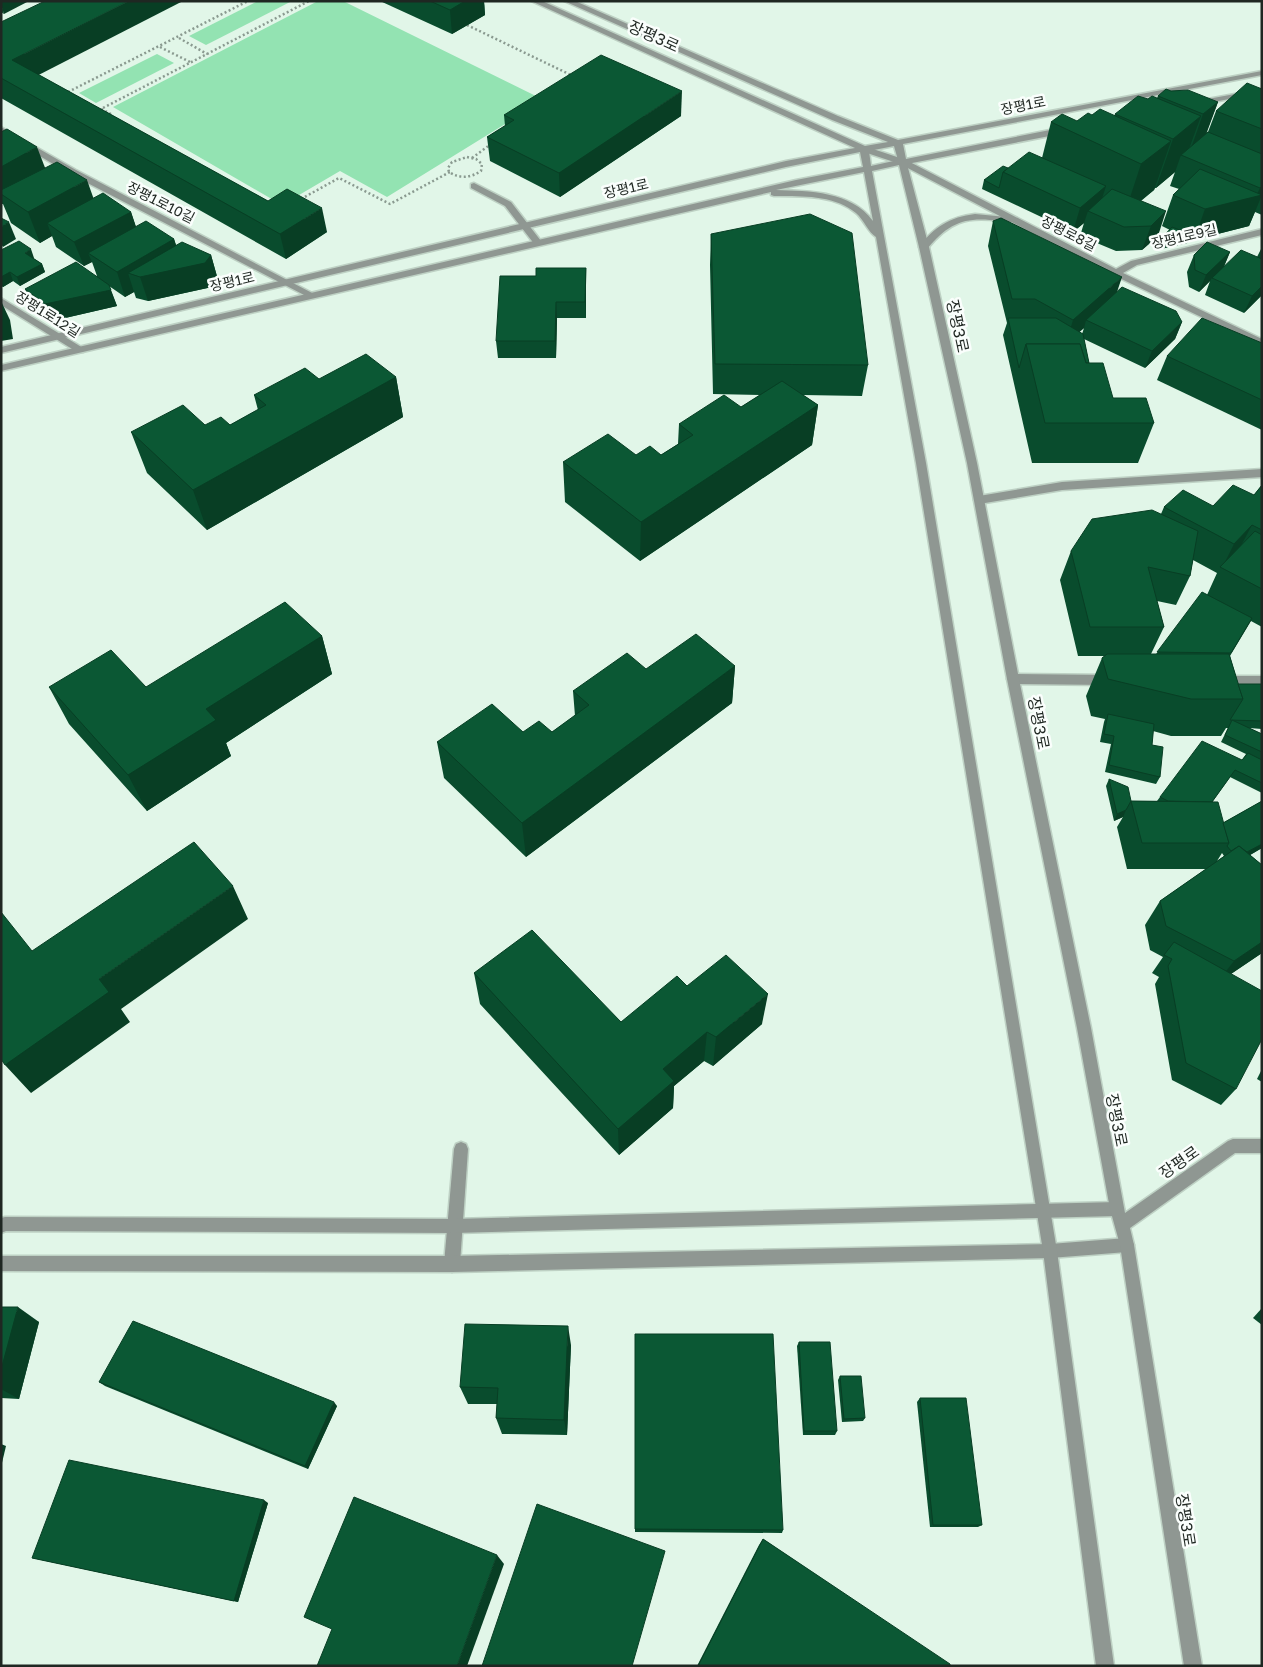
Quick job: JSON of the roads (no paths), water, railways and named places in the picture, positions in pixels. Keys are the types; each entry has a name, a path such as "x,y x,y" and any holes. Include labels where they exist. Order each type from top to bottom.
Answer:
{"street":[{"name":"장평3로","path":"535,1 864,149"},
{"name":"장평3로","path":"568,1 835,118 898,143 924,247 979,500 1013,679 1084,1028 1117,1209 1127,1245 1192,1666"},
{"name":"장평1로","path":"1,350 786,164 1262,73"},
{"path":"1184,106 1262,91"},
{"name":"장평1로","path":"1,368 754,193 1077,127"},
{"name":"장평1로10길","path":"1,128 73,172 311,295"},
{"name":"장평로8길","path":"864,149 903,162 1116,273 1262,343"},
{"path":"864,149 921,463 1044,1212 1105,1666"},
{"path":"474,186 508,204 538,243"},
{"path":"754,193 824,197 843,203 858,210 880,238"},
{"path":"924,247 933,234 947,223 964,217 980,215 1014,220"},
{"name":"장평1로9길","path":"1116,273 1134,263 1262,232"},
{"name":"장평1로12길","path":"1,301 80,350"},
{"path":"979,500 1062,486 1262,473"},
{"path":"1013,679 1118,680"},
{"path":"1214,680 1262,681"},
{"name":"장평로","path":"1122,1224 1233,1146 1262,1146"},
{"path":"452,1264 461,1149"},
{"path":"1,1226 5,1224 454,1226 1117,1209"},
{"path":"1,1262 452,1264 1050,1251 1127,1245"}]}
